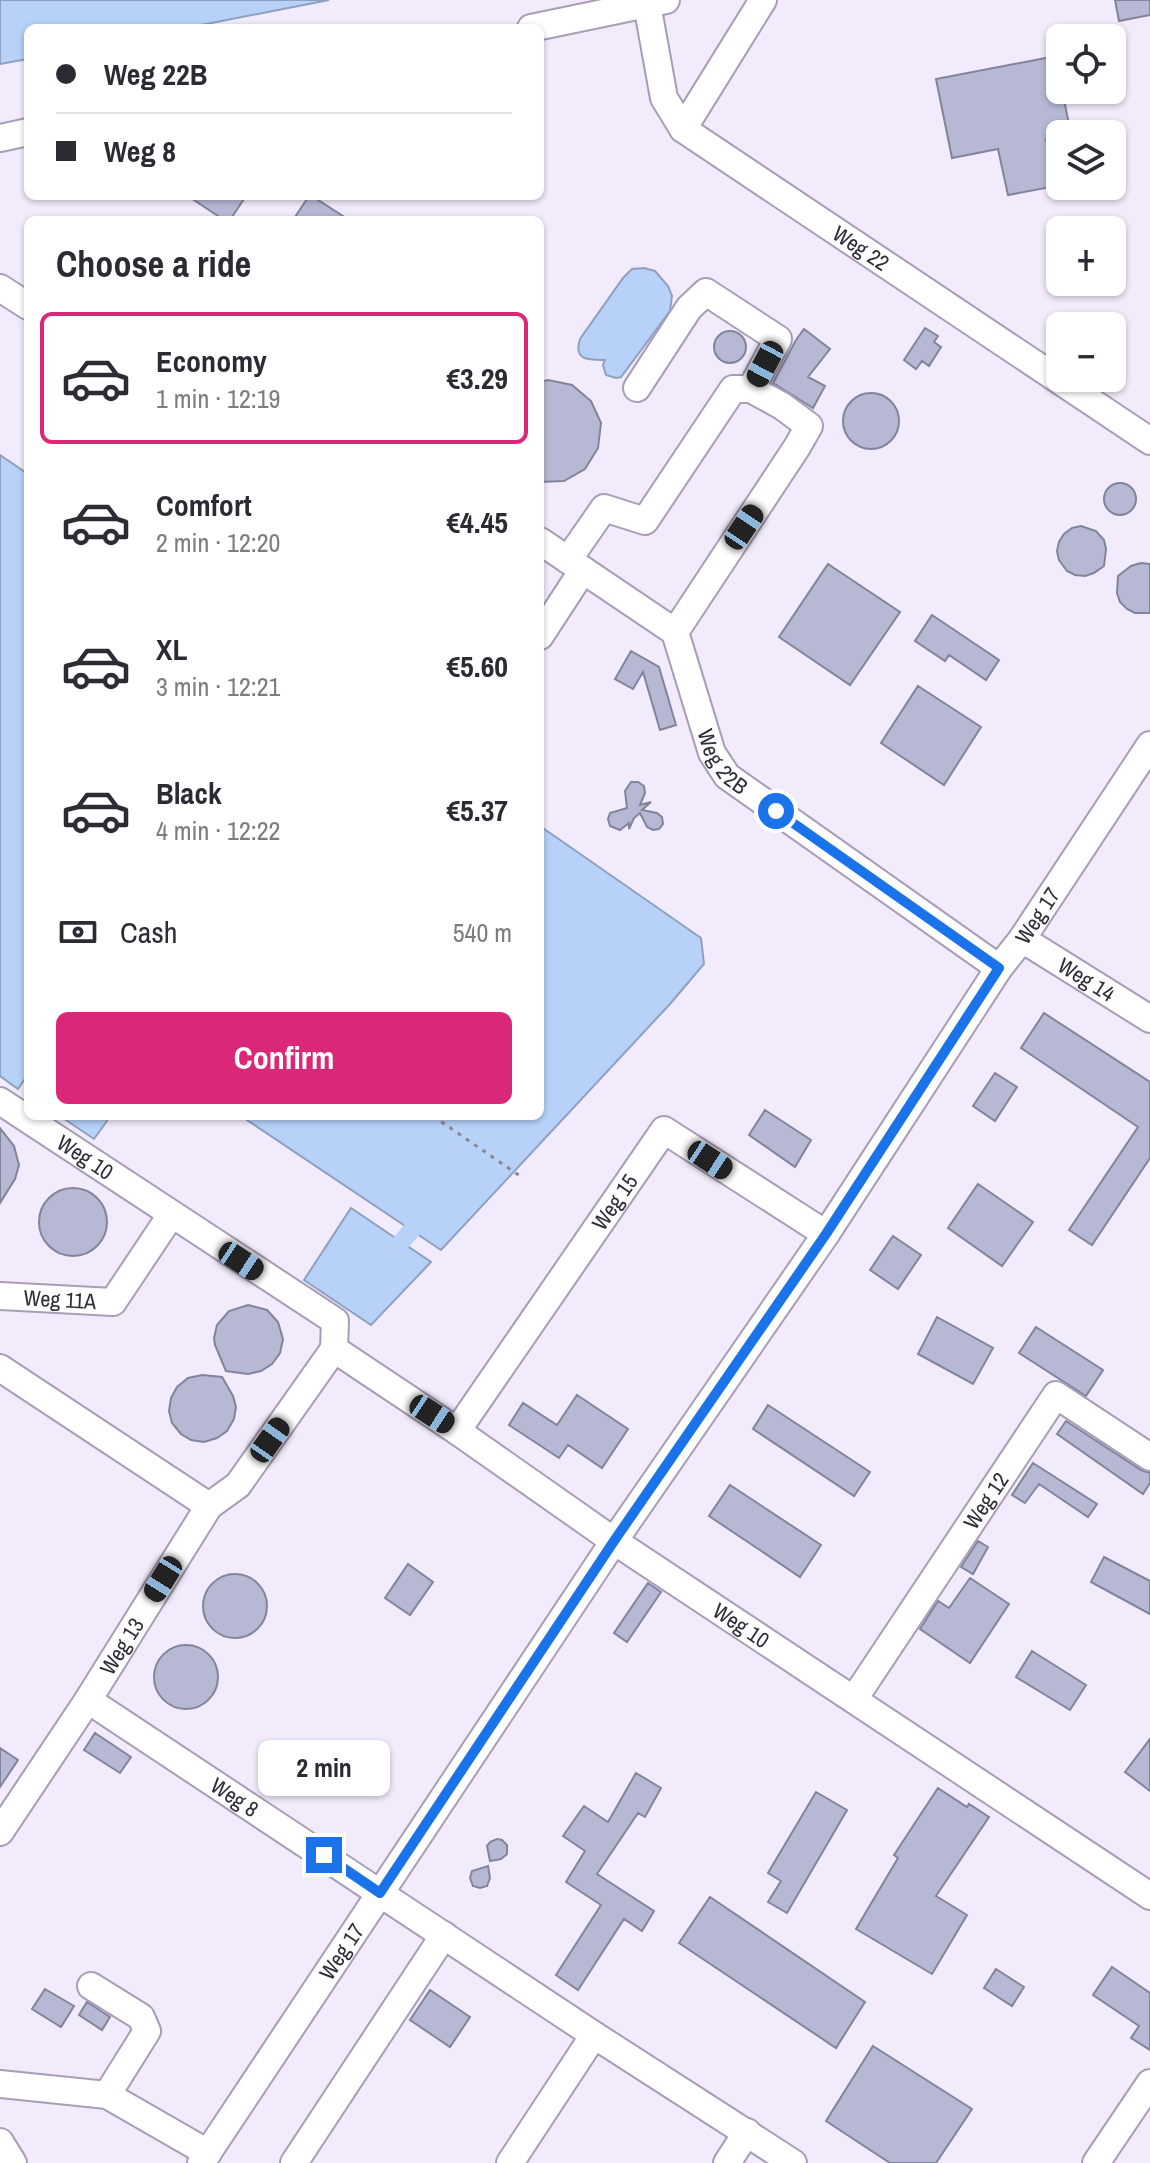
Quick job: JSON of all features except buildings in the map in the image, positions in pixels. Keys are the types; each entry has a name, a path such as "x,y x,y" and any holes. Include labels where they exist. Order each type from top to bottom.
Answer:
{"lane":[{"path":"683,129 763,0"},
{"path":"544,25 656,2"},
{"name":"Weg 22","path":"656,2 664,98 683,129 1150,441"},
{"path":"0,138 24,133"},
{"path":"0,288 24,303"},
{"path":"637,388 689,308 706,292 778,339 751,389"},
{"path":"544,544 576,565 675,632 809,426 751,389 733,389 645,521 604,508 576,565 544,628"},
{"name":"Weg 22B","path":"675,632 712,753 727,776 999,968"},
{"name":"Weg 17","path":"204,2158 614,1541 826,1234 999,968 1022,939 1150,745"},
{"name":"Weg 14","path":"1022,939 1150,1019"},
{"name":"Weg 10","path":"0,1101 24,1117"},
{"name":"Weg 10","path":"28,1120 335,1321 334,1349 614,1541 1150,1896"},
{"name":"Weg 15","path":"457,1431 664,1130 826,1234"},
{"name":"Weg 11A","path":"0,1296 113,1302 171,1215"},
{"name":"Weg 13","path":"0,1832 88,1700 209,1506 238,1485 334,1349"},
{"path":"0,1368 209,1506"},
{"name":"Weg 12","path":"854,1699 1056,1395 1150,1457"},
{"name":"Weg 8","path":"88,1700 793,2163"},
{"path":"294,2163 444,1935"},
{"path":"91,1986 141,2017 147,2031 107,2095"},
{"path":"510,2163 594,2035"},
{"path":"1096,2163 1150,2083"},
{"path":"0,2084 107,2095 204,2158"},
{"path":"727,2163 747,2132"},
{"path":"0,2142 13,2163"}],"path":[{"path":"439,1120 520,1176"}],"water":[{"path":"0,0 329,0 206,24 24,24 24,60 0,64"},
{"path":"632,269 655,271 668,286 672,296 670,311 621,377 606,375 605,360 588,359 581,355 578,346 580,339 623,278"},
{"path":"0,455 24,471 24,1080 18,1089 0,1076"},
{"path":"544,829 701,938 704,964 441,1250 247,1120 544,1120"},
{"path":"66,1120 107,1120 94,1139"},
{"path":"351,1208 431,1262 371,1325 304,1280"}],"waterway":[{"path":"386,1260 421,1219 417,1211"}],"route":[{"path":"324,1855 380,1893 614,1541 826,1234 999,968 776,811"}]}
